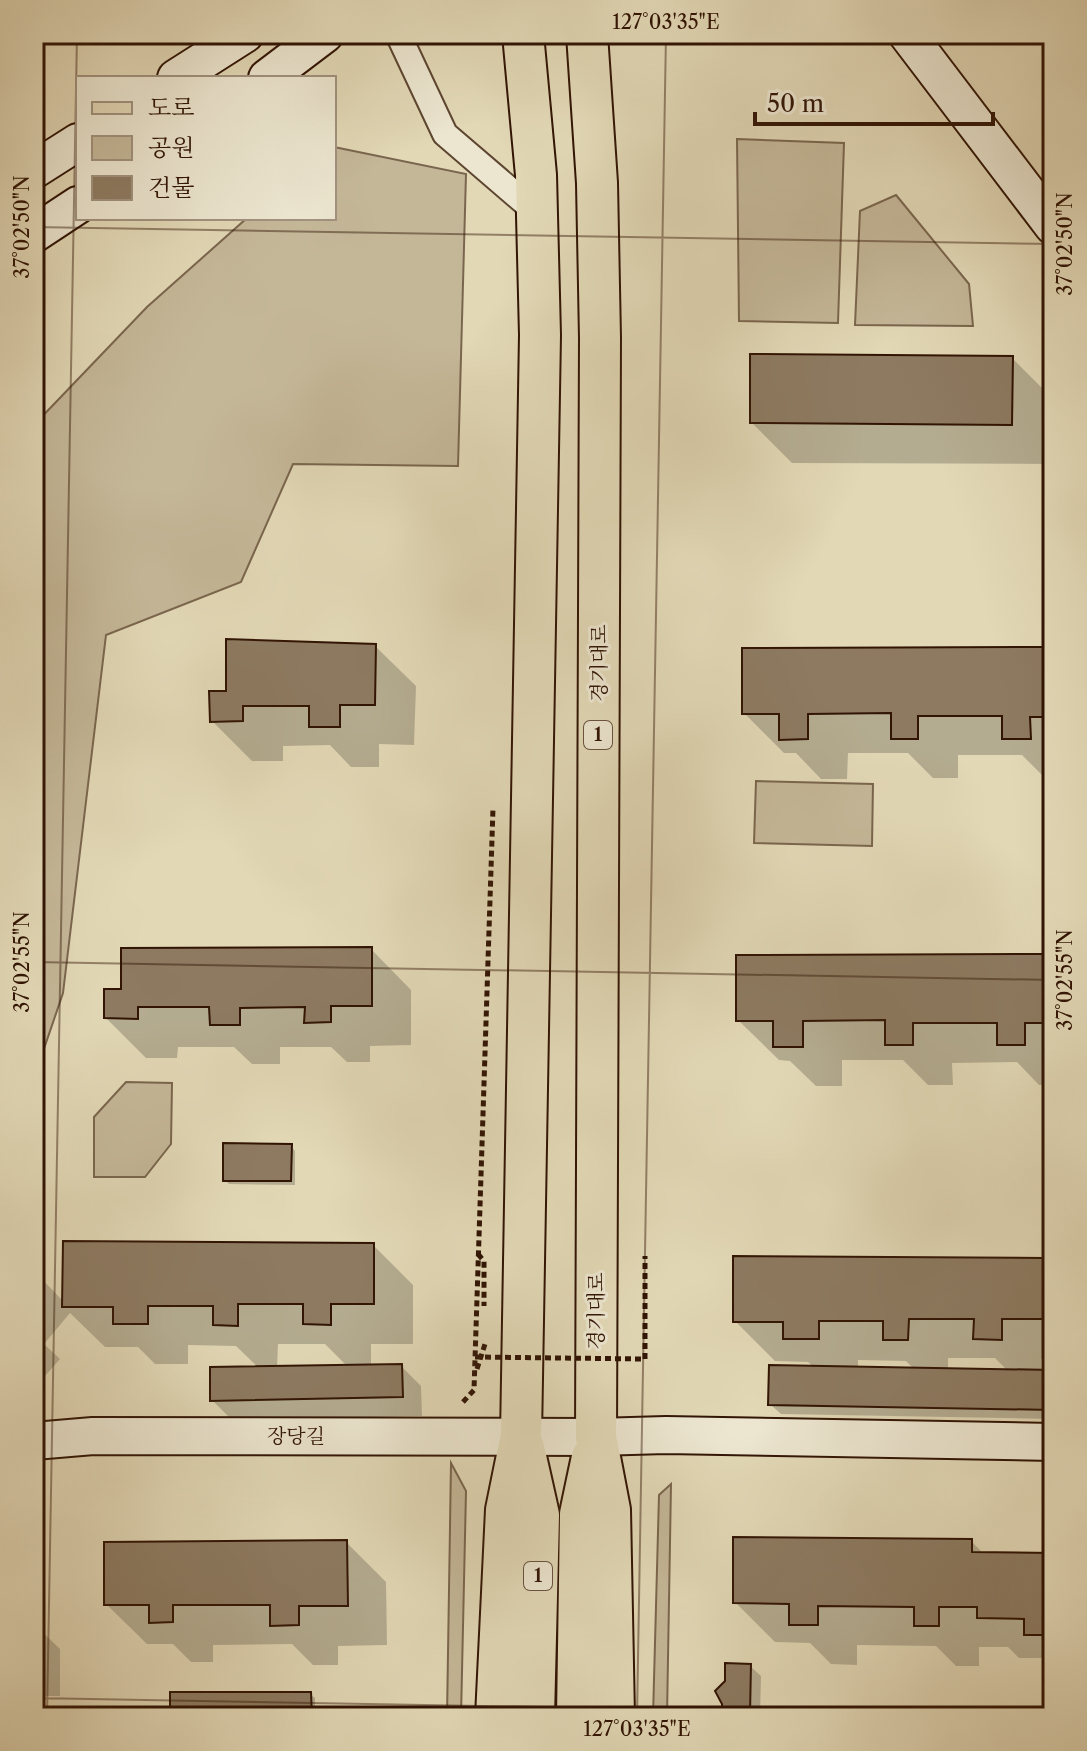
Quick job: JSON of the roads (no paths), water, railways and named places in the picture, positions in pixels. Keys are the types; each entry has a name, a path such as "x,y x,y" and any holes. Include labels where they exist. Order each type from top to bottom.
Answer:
{"main road":[{"name":"경기대로","path":"523,34 537,213 558,1437 580,1514 577,1717"},
{"name":"경기대로","path":"534,1717 539,1515 558,1437 600,338 597,183 587,34"},
{"name":"경기대로","path":"496,1717 506,1510 558,1437"},
{"name":"경기대로","path":"558,1437 610,1510 614,1717"}],"street":[{"path":"179,76 245,34"},
{"path":"275,73 325,34"},
{"path":"398,34 445,134 537,213"},
{"path":"907,34 1053,226"},
{"path":"34,170 76,143"},
{"path":"34,234 76,206"},
{"name":"장당길","path":"34,1441 93,1436 666,1435 1053,1442"}]}
